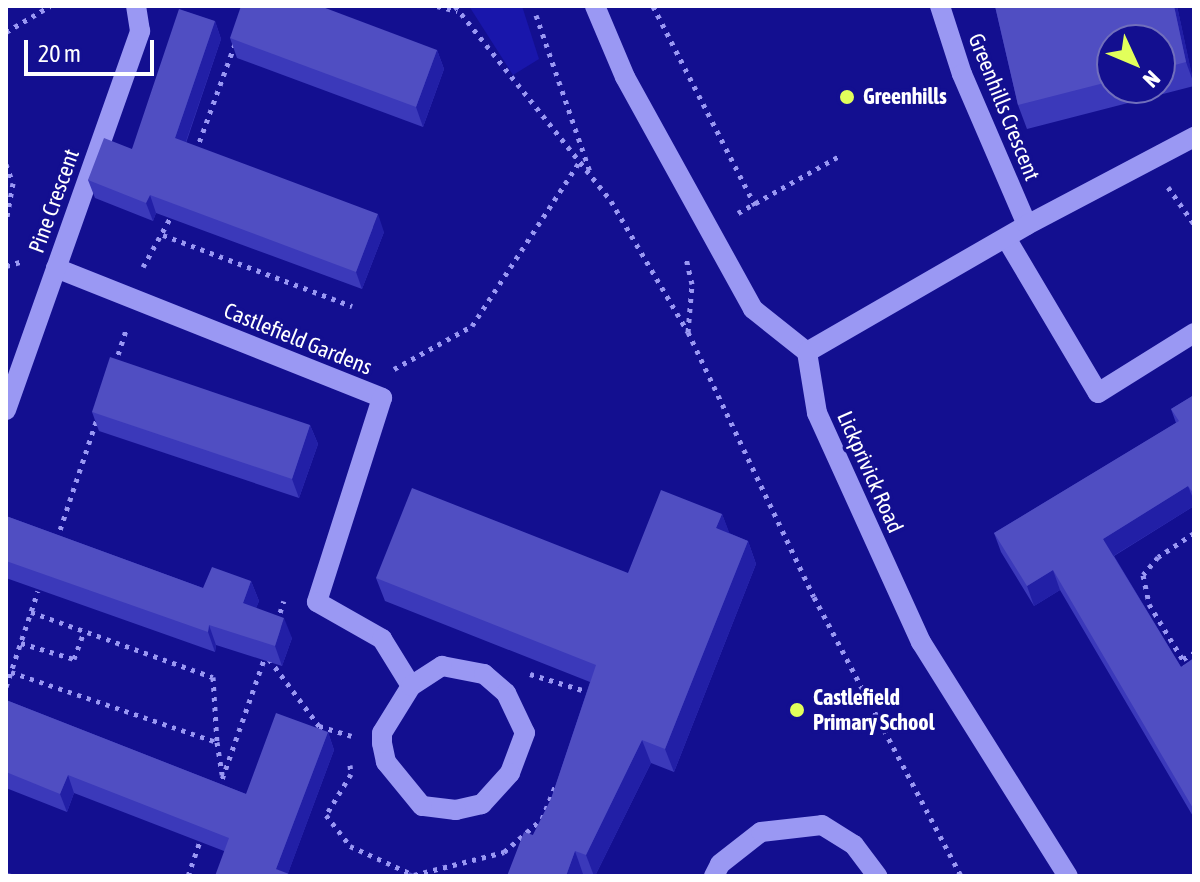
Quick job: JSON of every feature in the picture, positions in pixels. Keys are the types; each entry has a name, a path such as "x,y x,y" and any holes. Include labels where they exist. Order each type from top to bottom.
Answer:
{"street":[{"name":"Pine Crescent","path":"6,410 140,31 136,6"},
{"path":"595,6 625,77 704,227 753,309 807,352 1027,225 1194,137"},
{"name":"Greenhills Crescent","path":"940,6 962,74 1027,225"},
{"path":"1006,238 1098,393 1194,333"},
{"name":"Castlefield Gardens","path":"56,268 382,398 317,602 382,639 411,686"},
{"name":"Lickprivick Road","path":"807,352 817,413 921,642 1068,876"},
{"path":"442,666 484,674 500,687 525,733 510,773 482,804 456,810 422,806 386,762 382,743 382,733 411,686 442,666"},
{"path":"714,876 720,864 761,832 822,825 854,845 877,876"}],"path":[{"path":"6,32 50,6"},
{"path":"437,6 456,9 578,164 611,201 688,332 814,597 961,876"},
{"path":"653,6 755,205"},
{"path":"536,15 592,180"},
{"path":"195,154 239,36"},
{"path":"688,332 692,284 681,240 755,205 839,156"},
{"path":"1149,160 1194,224"},
{"path":"6,164 13,183 6,221"},
{"path":"358,389 472,326 578,164"},
{"path":"112,374 130,298 163,235 178,198"},
{"path":"163,235 352,306"},
{"path":"53,551 102,403"},
{"path":"1194,533 1158,557 1143,575 1149,604 1194,678"},
{"path":"6,687 38,591"},
{"path":"276,625 286,596"},
{"path":"31,612 213,677 222,778"},
{"path":"21,643 74,659 84,631"},
{"path":"217,792 271,640"},
{"path":"1183,659 1194,653"},
{"path":"266,655 319,726 382,743"},
{"path":"11,672 217,742"},
{"path":"188,876 208,820"}],"shaded area":[{"path":"469,6 522,6 539,59 513,75"}],"building":[{"path":"241,6 320,6 437,50 416,107 230,38"},
{"path":"995,6 1174,6 1186,62 1176,65 1176,24 1096,24 1096,85 1018,105"},
{"path":"179,9 215,21 175,138 378,214 356,272 150,195 146,203 88,180 104,138 132,149"},
{"path":"110,357 310,425 292,479 92,412"},
{"path":"1194,395 1194,494 1188,486 1103,539 1181,667 1194,658 1194,810 1053,570 1027,586 994,533 1179,421 1171,409"},
{"path":"412,488 628,573 661,490 722,514 716,528 748,541 665,749 642,740 586,855 575,851 566,876 507,876 524,832 533,835 551,799 596,665 376,578"},
{"path":"6,516 203,588 212,567 251,581 243,603 284,618 275,646 209,625 208,632 6,561"},
{"path":"6,700 246,794 276,713 328,732 276,869 294,876 215,876 229,838 68,775 60,794 6,772"}],"place":[{"name":"Greenhills","path":"847,97"},
{"name":"Castlefield Primary School","path":"797,710"}]}
